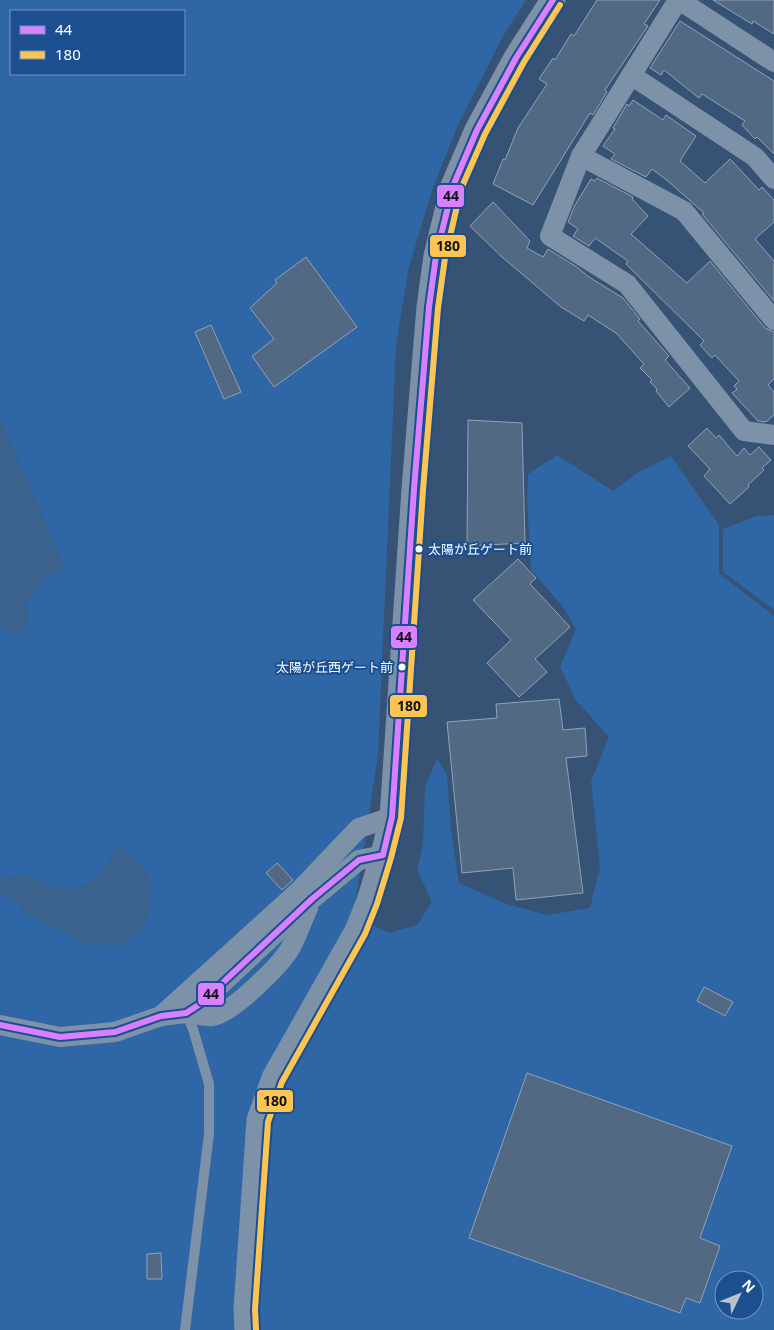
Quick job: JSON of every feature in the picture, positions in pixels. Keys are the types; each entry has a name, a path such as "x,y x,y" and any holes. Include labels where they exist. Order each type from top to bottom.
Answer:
{"street":[{"path":"247,1330 246,1310 259,1120 274,1078 357,931 369,901 392,817 414,489 429,306 436,256 453,186 477,130 516,58 553,0"},
{"path":"774,62 678,0 581,156 550,236 627,284 744,431 774,435"},
{"path":"631,75 755,157 774,179"},
{"path":"581,156 684,211 774,320"},
{"path":"161,1016 196,971 304,868 358,828 392,817"},
{"path":"193,1019 200,1004 312,899 359,860 383,855"},
{"path":"0,1025 60,1037 115,1032 161,1016 193,1019 225,1012 237,1004 284,958 291,948 312,899"}],"lane":[{"path":"186,1330 209,1134 209,1084 193,1019"}],"shaded area":[{"path":"0,0 526,0 502,38 458,125 432,190 408,271 396,346 378,754 356,900 351,915 389,933 417,925 432,902 417,870 423,844 425,787 437,759 447,774 451,829 459,883 507,904 547,915 590,908 600,867 591,781 609,737 576,700 560,667 576,629 563,607 531,570 527,500 528,474 557,455 613,491 637,473 671,456 719,525 719,573 774,616 774,1330 0,1330"},
{"path":"0,418 66,569 45,578 25,605 30,618 21,635 10,632 0,626"},
{"path":"774,515 774,610 723,572 723,529 757,516"},
{"path":"117,845 135,857 151,881 150,908 143,928 119,946 104,944 94,947 24,913 16,901 0,894 0,879 29,874 49,886 69,889 89,883 105,869"}],"building":[{"path":"597,0 660,0 644,24 648,26 605,90 607,92 593,115 590,113 533,205 493,184 518,128 547,84 539,79 553,58 555,60 571,34 574,36"},
{"path":"713,0 774,0 774,34 753,21 752,24"},
{"path":"680,21 774,81 774,154 757,137 755,139 742,125 745,121 702,94 699,98 664,70 661,75 650,68"},
{"path":"633,100 663,120 666,115 696,136 680,161 705,183 730,159 759,190 762,187 774,200 774,222 755,239 774,261 774,301 702,214 704,213 668,181 652,169 646,177 611,159 615,154 603,146 615,129 613,128 627,104 629,106"},
{"path":"597,178 633,197 632,199 648,216 631,234 687,283 710,261 765,328 774,332 774,379 768,385 774,392 774,415 766,422 758,421 732,393 737,389 734,386 739,381 715,355 712,358 700,345 704,341 626,264 628,261 595,238 589,246 573,236 578,229 568,222 575,205 591,179 595,181"},
{"path":"493,202 530,241 527,248 543,257 548,249 623,298 640,319 638,321 669,356 665,360 690,388 669,407 650,382 652,380 640,368 644,364 616,333 588,315 584,321 561,307 502,257 470,226"},
{"path":"306,257 357,327 274,387 252,356 274,339 250,308 277,283 275,280"},
{"path":"211,325 241,392 224,399 195,332"},
{"path":"468,420 522,423 525,543 467,546"},
{"path":"707,428 716,438 719,435 737,456 744,448 750,455 759,447 771,460 762,468 764,470 748,485 749,487 730,504 704,476 710,469 688,446"},
{"path":"518,559 536,578 530,584 570,627 535,659 547,672 519,697 487,663 511,640 473,600"},
{"path":"559,699 563,730 585,728 587,756 566,758 583,893 516,900 513,868 462,873 447,722 497,718 496,704"},
{"path":"277,863 293,880 282,890 266,873"},
{"path":"704,987 733,1002 725,1016 697,1001"},
{"path":"527,1073 732,1146 700,1238 720,1246 700,1303 686,1298 680,1313 469,1238"},
{"path":"161,1253 162,1279 147,1279 147,1254"}],"transit line":[{"name":"44","path":"0,1025 60,1037 115,1032 161,1016 186,1013 200,1004 312,899 359,860 383,855 392,817 414,489 429,307 436,256 453,186 477,130 516,58 553,0"},
{"name":"180","path":"256,1330 255,1309 268,1122 282,1082 365,934 377,904 401,818 423,490 438,308 445,258 461,189 485,134 524,62 560,5"}],"place":[{"name":"太陽が丘ゲート前","path":"419,549"},
{"name":"太陽が丘西ゲート前","path":"402,667"}]}
